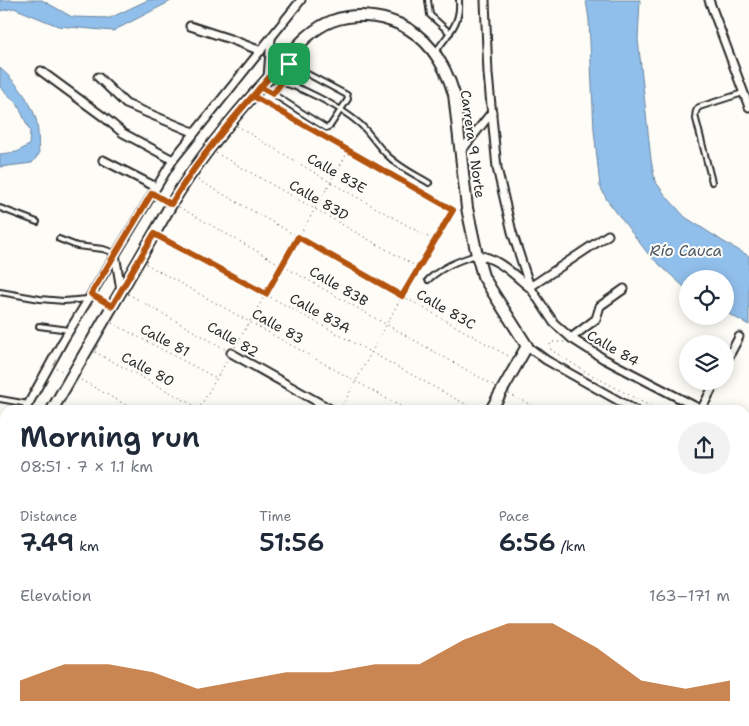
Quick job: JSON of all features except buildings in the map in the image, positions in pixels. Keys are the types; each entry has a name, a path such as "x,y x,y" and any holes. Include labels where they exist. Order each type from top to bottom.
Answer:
{"street":[{"path":"27,405 115,253 172,160 301,0"},
{"name":"Carrera 9 Norte","path":"484,0 497,168 512,232 530,287"},
{"path":"709,0 749,107"},
{"name":"Carrera 9 Norte","path":"55,405 189,175 230,122 264,83 287,62 302,41 320,27 332,21 361,16 377,17 404,27 415,34 435,53 449,77 454,94 467,208 477,255 488,284 527,346"},
{"path":"190,26 261,51"},
{"path":"264,83 271,39"},
{"path":"40,71 106,118 123,133 172,160"},
{"path":"98,77 126,104 193,132"},
{"path":"461,151 492,112"},
{"path":"103,160 156,187"},
{"path":"477,255 488,256 495,260 530,287 608,235"},
{"path":"115,253 121,290"},
{"name":"Calle 84","path":"530,287 554,323 571,338 604,359 692,405"},
{"path":"571,338 596,319 600,306 624,289"},
{"path":"734,347 739,337"},
{"path":"494,405 527,346 546,360 626,405"},
{"name":"Calle 82","path":"231,352 323,405"},
{"path":"704,405 712,390"}],"lane":[{"path":"428,0 430,15 450,33"},
{"path":"435,53 457,23 460,12 459,0"},
{"path":"264,83 273,94 326,128 330,126 348,99 346,95 287,62 282,82 273,94"},
{"path":"264,83 282,82 296,87 340,111 360,124 392,160 429,183"},
{"path":"712,182 695,114 696,109 743,93"},
{"path":"0,208 37,222"},
{"path":"59,239 77,246 103,249 115,253"},
{"path":"428,280 439,270 459,260 477,255"},
{"path":"0,292 64,301 88,299"},
{"path":"39,326 70,330"},
{"path":"0,399 20,405"}],"path":[{"path":"253,96 453,210 402,296 343,405"},
{"name":"Calle 83E","path":"230,122 330,182 435,241"},
{"name":"Calle 83D","path":"209,149 418,268"},
{"path":"200,405 348,150"},
{"name":"Calle 83C","path":"189,175 511,358"},
{"name":"Calle 83B","path":"172,203 495,386"},
{"name":"Calle 83A","path":"154,234 467,405"},
{"name":"Calle 83","path":"139,260 398,405"},
{"name":"Calle 82","path":"121,290 231,352"},
{"name":"Calle 81","path":"105,319 216,378"},
{"path":"571,338 565,342 551,342 551,350 588,373 648,405"},
{"name":"Calle 80","path":"88,348 191,405"},
{"path":"50,365 126,405"},
{"path":"509,394 530,405"}],"water":[{"path":"0,0 42,0 72,17 110,18 148,0 173,0 113,31 58,26 14,8 0,11"},
{"name":"Río Cauca","path":"586,0 640,0 638,39 655,181 685,217 749,256 749,325 734,317 734,270 679,270 679,282 649,255 607,200 600,186 594,130 589,20"},
{"path":"0,68 21,91 30,104 36,119 39,154 32,163 0,167 0,154 17,152 29,145 30,131 17,103 0,87"}],"route":[{"path":"289,64 282,82 273,94 260,87 253,96 453,210 402,296 298,237 266,294 154,234 112,306 91,294 152,193 171,204 189,175 230,122 260,87 285,60 289,64"}]}
